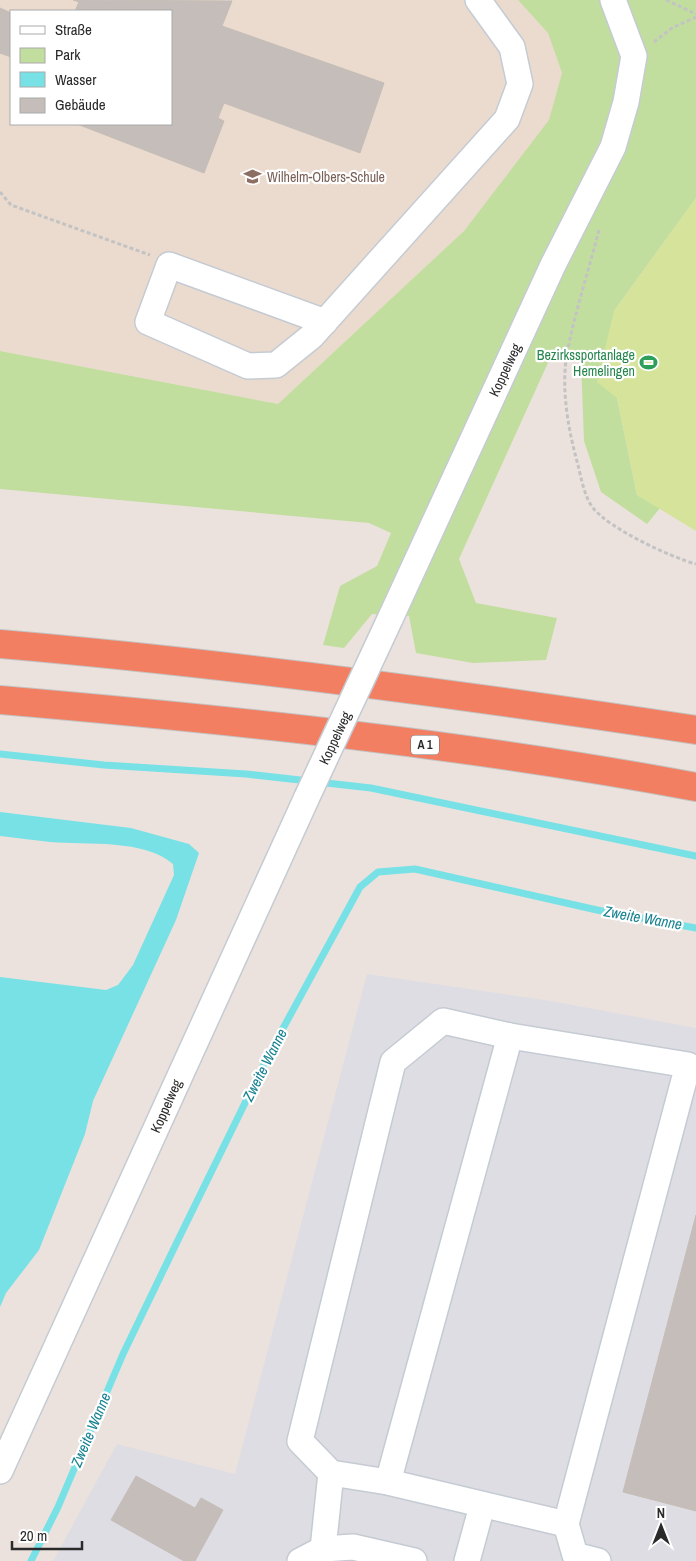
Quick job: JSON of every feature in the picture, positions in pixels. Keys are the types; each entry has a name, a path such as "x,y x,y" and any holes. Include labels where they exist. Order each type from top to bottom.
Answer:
{"highway":[{"path":"0,644 263,669 445,692 696,730"},
{"name":"A 1","path":"0,700 153,713 437,746 696,787"}],"street":[{"path":"325,322 169,265 148,322 248,366 276,365 312,336 325,322 507,119 520,84 512,47 478,0"},
{"path":"613,0 634,56"},
{"name":"Koppelweg","path":"0,1471 307,797 553,265 613,147 626,102 634,56"},
{"path":"566,1524 482,1506 388,1482 330,1473 300,1441 393,1062 443,1021 510,1036 692,1065 566,1524 574,1555 598,1561"},
{"path":"388,1482 510,1036"},
{"path":"323,1548 330,1473"},
{"path":"467,1561 482,1506"},
{"path":"300,1561 323,1548 353,1547 414,1561"}],"path":[{"path":"666,0 696,16"},
{"path":"634,56 672,28 696,16"},
{"path":"0,192 11,205 140,249 169,265"},
{"path":"601,225 568,350 565,383 570,436 581,477 592,508 620,529 678,559 696,564"}],"shaded area":[{"name":"Wilhelm-Olbers-Schule","path":"0,0 518,0 548,33 562,73 550,120 464,231 278,404 0,351"},
{"path":"367,974 551,1001 696,1028 696,1561 53,1561 117,1444 235,1474"}],"green space":[{"path":"518,0 696,0 696,198 614,311 617,398 637,495 660,508 647,524 601,492 584,441 581,361 552,354 459,559 476,603 557,618 546,660 473,663 416,653 409,616 372,614 344,648 323,645 340,586 377,566 391,533 369,523 0,489 0,351 278,404 464,231 549,120 562,73 548,33"},
{"name":"Bezirkssportanlage Hemelingen","path":"696,198 696,531 637,495 617,398 597,382 614,311"}],"water":[{"path":"0,812 131,828 189,844 199,853 176,920 93,1101 85,1134 39,1250 6,1293 0,1307 0,977 106,990 118,985 133,965 174,875 173,864 147,850 114,845 50,842 0,836"}],"building":[{"path":"73,0 232,1 222,26 384,83 360,153 224,103 218,118 224,121 204,173 80,125 172,125 172,10 75,10 79,2"},
{"path":"0,8 10,13 10,57 0,53"},
{"path":"696,1215 696,1511 623,1492"},
{"path":"136,1476 195,1508 201,1498 223,1510 195,1561 184,1561 111,1520"}],"waterway":[{"path":"0,754 104,765 246,774 371,788 696,856"},
{"name":"Zweite Wanne","path":"31,1561 58,1507 123,1354 178,1240 269,1054 360,887 378,872 415,869 597,910 696,928"}],"place":[{"name":"Wilhelm-Olbers-Schule","path":"253,177"},
{"name":"Bezirkssportanlage Hemelingen","path":"649,363"}]}
